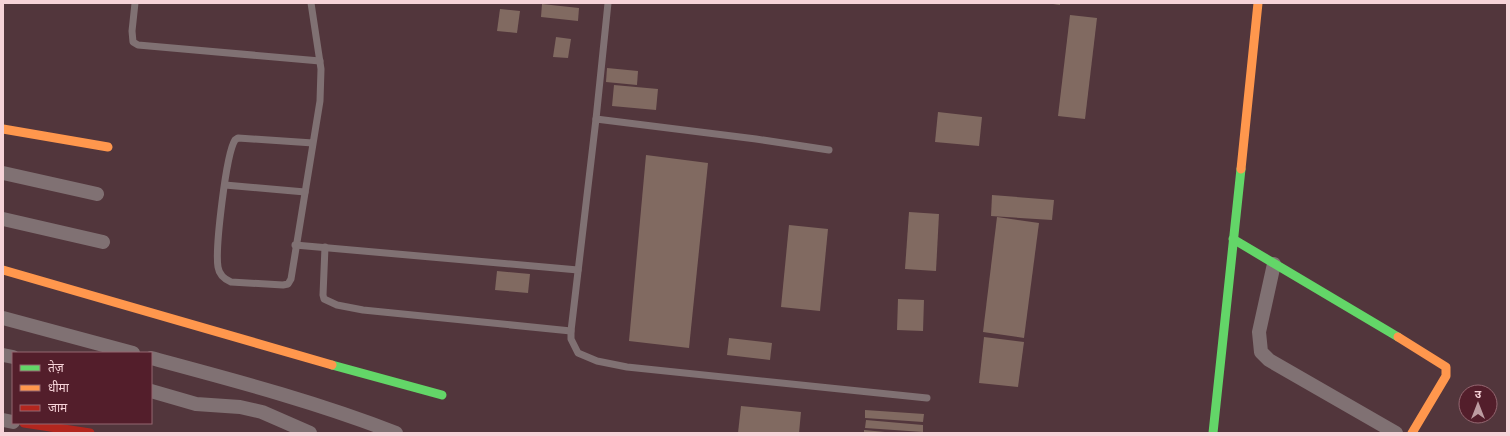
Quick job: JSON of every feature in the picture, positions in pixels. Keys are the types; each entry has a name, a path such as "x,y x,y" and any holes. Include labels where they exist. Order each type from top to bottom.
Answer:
{"street":[{"path":"1213,433 1258,3"},
{"path":"3,129 108,147"},
{"path":"3,173 97,194"},
{"path":"3,219 103,242"},
{"path":"1233,239 1442,363 1446,367 1446,376 1416,429 1412,433"},
{"path":"1274,264 1259,332 1261,352 1268,360 1396,433"},
{"path":"3,270 282,352 442,395"},
{"path":"3,318 129,352"},
{"path":"152,358 250,386 364,421 396,433"},
{"path":"152,391 196,404 240,407 262,412 310,433"},
{"path":"31,424 90,433"}],"lane":[{"path":"135,3 132,31 133,42 138,45 320,61"},
{"path":"311,3 320,61 320,101 291,279 288,284 231,282 222,277 217,266 224,185 233,142 238,138 313,143"},
{"path":"608,3 571,331 574,348 584,357 627,367 927,398"},
{"path":"596,119 830,150"},
{"path":"224,185 305,192"},
{"path":"296,245 578,270"},
{"path":"325,247 323,295 324,299 337,306 406,315 571,331"}],"building":[{"path":"1046,3 1060,3 1060,5"},
{"path":"542,4 579,8 578,21 541,17"},
{"path":"500,9 520,11 517,33 497,31"},
{"path":"1070,15 1097,18 1085,119 1058,116"},
{"path":"556,37 571,39 568,58 553,57"},
{"path":"607,68 638,71 637,85 606,82"},
{"path":"614,85 658,89 656,110 612,106"},
{"path":"938,112 982,117 979,146 935,142"},
{"path":"646,155 708,163 689,348 629,341"},
{"path":"992,195 1054,200 1052,220 991,216"},
{"path":"909,212 939,214 936,271 905,269"},
{"path":"997,217 1039,223 1024,338 983,332"},
{"path":"789,225 828,229 820,311 781,307"},
{"path":"497,271 530,274 528,293 495,290"},
{"path":"898,299 924,300 923,331 897,330"},
{"path":"984,337 1024,342 1018,387 979,383"},
{"path":"729,338 772,343 770,360 727,355"},
{"path":"741,406 801,412 799,433 738,433"},
{"path":"865,410 924,414 923,422 865,418"},
{"path":"866,420 923,425 923,432 865,428"},
{"path":"864,430 885,432 885,433 864,433"}],"traffic: fast":[{"path":"1213,433 1241,169"},
{"path":"1233,239 1398,337"},
{"path":"332,365 442,395"}],"traffic: slow":[{"path":"1241,169 1258,3"},
{"path":"3,129 108,147"},
{"path":"3,270 332,365"},
{"path":"1398,337 1446,367 1446,376 1412,433"}],"traffic: jam":[{"path":"31,424 90,433"}]}
